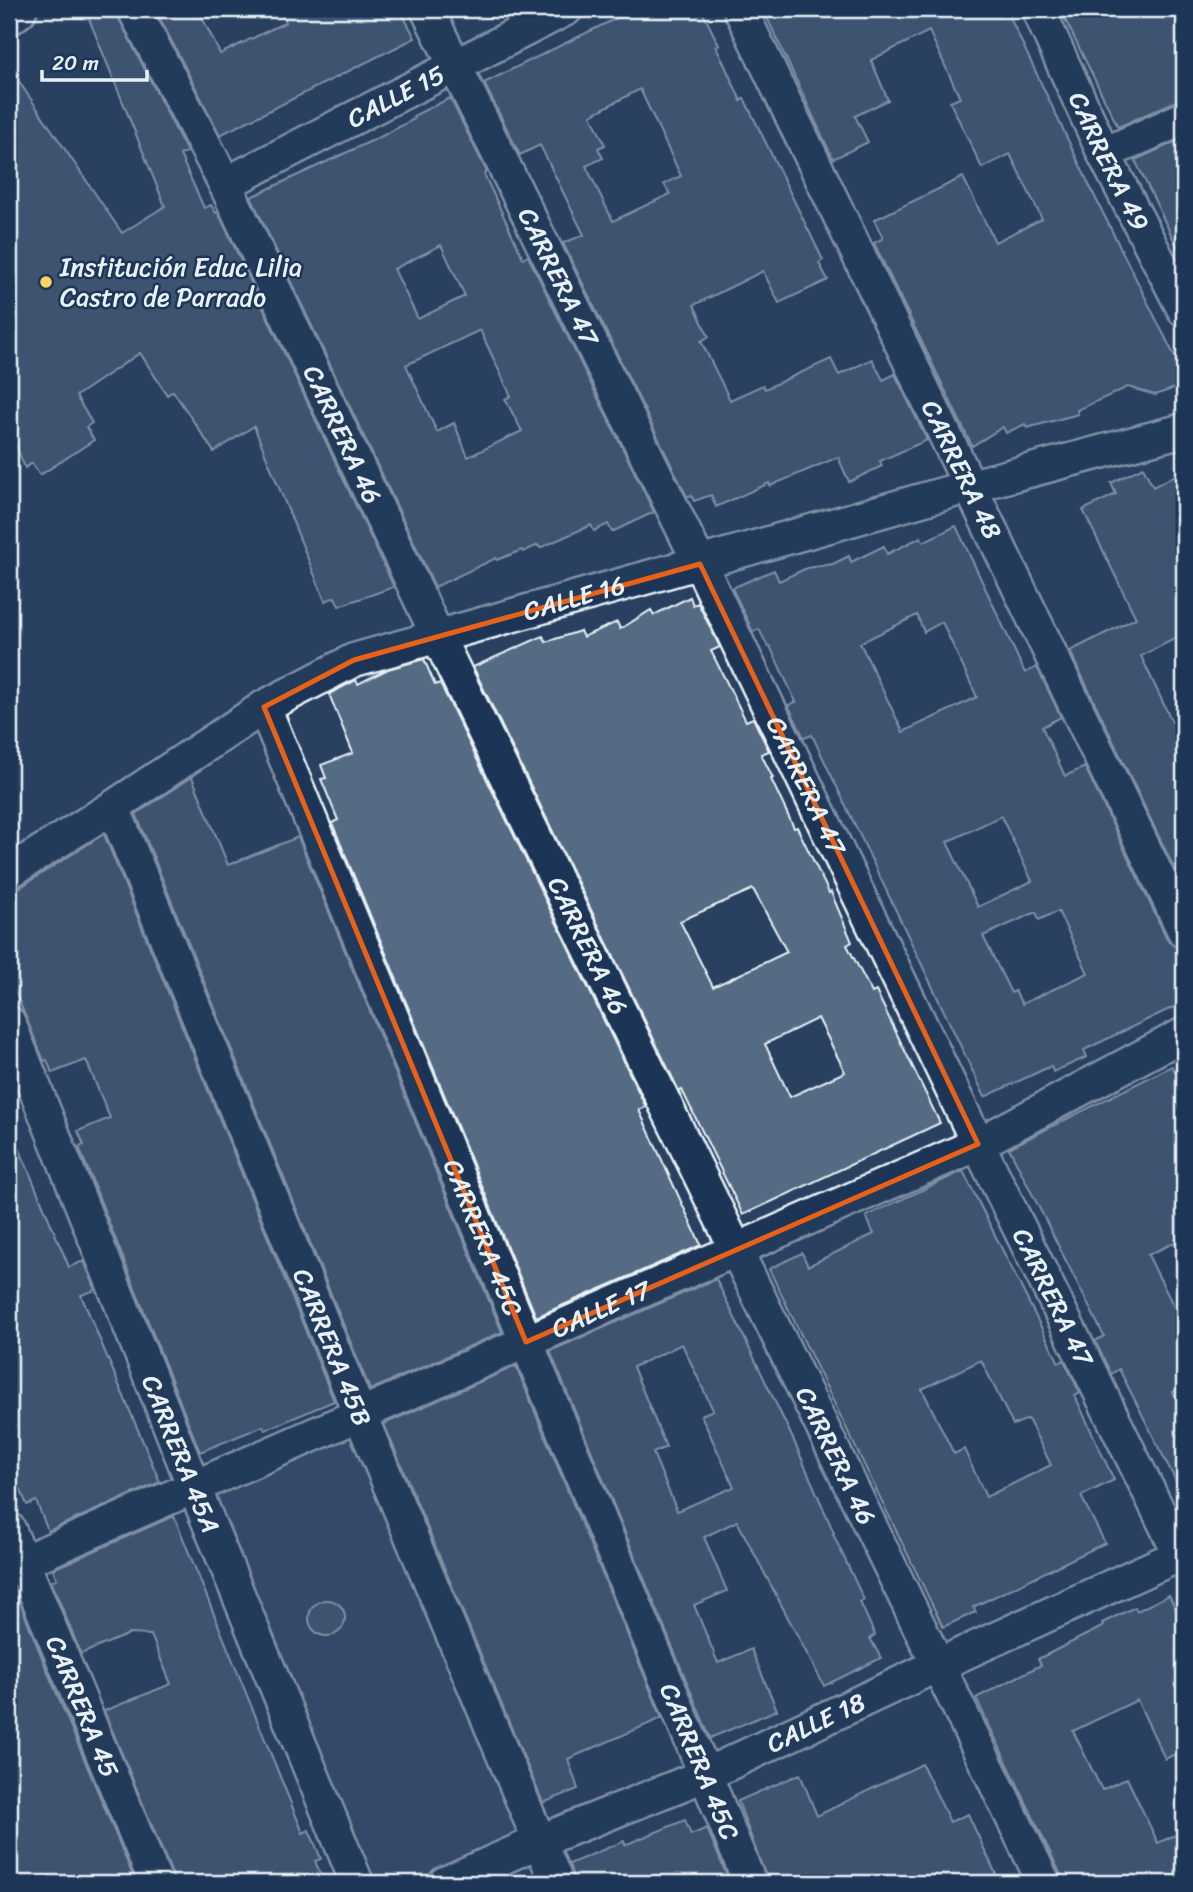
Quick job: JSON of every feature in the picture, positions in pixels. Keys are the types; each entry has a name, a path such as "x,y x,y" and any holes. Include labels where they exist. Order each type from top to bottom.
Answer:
{"street":[{"path":"9,15 17,9"},
{"name":"CARRERA 46","path":"134,9 225,184 437,635 1044,1883"},
{"name":"CARRERA 47","path":"427,9 701,564 978,1144 1183,1557"},
{"name":"CALLE 15","path":"225,184 566,9"},
{"name":"CARRERA 48","path":"740,9 1184,931"},
{"name":"CARRERA 49","path":"1038,9 1104,154 1184,310"},
{"path":"1104,154 1184,118"},
{"name":"CALLE 16","path":"9,872 264,707 354,660 971,486 1184,430"},
{"name":"CARRERA 45C","path":"264,707 750,1883"},
{"name":"CARRERA 45B","path":"113,807 360,1415 557,1883"},
{"name":"CARRERA 45A","path":"9,1023 194,1487 357,1883"},
{"name":"CALLE 17","path":"15,1564 978,1144 1184,1034"},
{"name":"CARRERA 45","path":"9,1530 15,1564 156,1883"},
{"name":"CALLE 18","path":"445,1883 540,1841 705,1775 938,1665 1183,1557"}],"highlighted area":[{"path":"700,564 978,1144 526,1342 264,707 354,660"}],"shaded area":[{"path":"360,1415 540,1841 445,1883 357,1883 194,1487"}],"building":[{"path":"85,9 116,9 187,152 180,155 204,208 211,205 216,213 218,212 394,587 339,606 335,597 325,601 254,426 214,452 173,391 167,395 140,353 76,396 92,423 86,427 94,440 40,475 32,463 25,468 9,428 9,67 122,233 165,206"},
{"path":"155,9 198,9 220,54 286,22 279,9 400,9 415,38 220,135"},
{"path":"635,9 701,9 719,45 716,46 741,101 744,98 823,260 819,263 828,280 779,303 763,271 694,305 709,337 701,341 730,400 763,385 765,389 831,359 839,375 872,359 883,380 895,374 927,440 880,461 882,466 849,482 838,457 770,486 769,483 716,507 711,495 694,501 691,495 687,497 563,243 584,235 540,145 520,155 484,83","holes":["640,89 681,176 664,184 670,194 613,221 586,166 603,158 598,148 605,145 591,115"]},
{"path":"763,9 1006,9 1094,195 1184,375 1184,385 1155,395 1128,387 1077,410 1078,414 1027,428 1025,424 1006,433 1003,427 972,446 874,243 883,238 874,220 963,177 995,242 1042,219 1010,154 982,168 950,102 960,98 929,31 871,60 888,100 855,116 868,142 833,159"},
{"path":"1060,9 1184,9 1184,100 1176,101 1118,127"},
{"path":"450,98 487,172 484,174 523,258 528,256 654,512 612,532 608,524 594,531 591,525 540,548 538,545 523,552 522,550 497,560 496,558 435,587 251,197 382,136 414,119 413,116","holes":["441,245 465,296 418,319 394,269","480,330 511,396 505,399 522,431 468,457 454,423 437,432 406,365"]},
{"path":"1184,138 1184,261 1135,160"},
{"path":"1143,467 1153,487 1184,471 1184,634 1141,656 1172,722 1184,716 1184,889 1070,651 1136,618 1083,510 1116,494 1111,483"},
{"path":"956,526 1025,673 1037,667 1061,717 1042,727 1065,776 1085,767 1167,939 1174,946 1184,949 1184,1002 1084,1050 1087,1057 1053,1072 1051,1066 985,1097 812,735 804,738 788,705 796,702 770,646 768,647 759,629 753,632 732,588 774,570 779,581 807,568 833,564 849,556 851,562 884,546 887,554 921,537 923,542","holes":["917,615 924,632 942,622 977,697 903,732 860,643","1001,816 1032,881 978,907 947,842","1058,911 1088,973 1022,1004 1015,991 1011,993 983,936 1036,912 1039,920"]},
{"path":"690,597 693,605 698,603 720,647 711,651 746,721 753,718 769,751 761,754 773,778 771,779 794,828 797,827 829,893 831,892 852,942 847,945 872,993 876,991 940,1123 743,1215 682,1090 679,1091 473,667 543,636 546,642 580,631 583,637 617,622 620,629 651,610 654,615","holes":["753,889 787,952 713,987 680,921","818,1018 845,1072 790,1097 765,1044"]},
{"path":"424,659 435,685 440,683 646,1107 639,1110 701,1245 536,1317 332,823 338,820 321,779 326,778 321,765 353,753 329,694 356,680 358,684 388,669"},
{"path":"192,777 228,865 298,837 502,1332 370,1390 136,814"},
{"path":"104,834 334,1401 265,1430 263,1426 200,1452 79,1147 84,1145 78,1131 110,1118 86,1060 52,1073 47,1060 44,1061 9,977 9,890 19,888"},
{"path":"1172,1066 1184,1089 1184,1238 1148,1255 1175,1309 1184,1305 1184,1386 1173,1392 1184,1415 1184,1497 1119,1369 1111,1374 1095,1341 1104,1336 1009,1148"},
{"path":"9,1124 69,1267 84,1261 96,1290 81,1295 160,1482 48,1531 36,1501 27,1505 9,1462"},
{"path":"963,1171 1059,1363 1064,1360 1080,1393 1075,1396 1114,1480 1081,1496 1105,1543 973,1607 976,1612 943,1627 769,1269 802,1253 808,1266 874,1234 866,1216","holes":["981,1360 1013,1425 1028,1419 1051,1465 986,1497 964,1449 954,1454 922,1389"]},
{"path":"716,1279 794,1441 864,1600 860,1602 875,1635 870,1638 881,1658 824,1686 737,1521 704,1537 727,1591 694,1605 718,1663 751,1649 777,1710 710,1738 550,1351","holes":["682,1344 713,1410 701,1415 734,1487 677,1511 653,1453 666,1447 633,1367"]},
{"path":"516,1366 662,1718 568,1759 578,1789 543,1803 384,1424"},
{"path":"174,1516 303,1833 309,1830 315,1844 321,1859 315,1861 324,1883 174,1883 104,1711 171,1684 151,1635 129,1634 81,1654 51,1581 57,1579 53,1569"},
{"path":"17,1595 136,1883 9,1883 9,1599"},
{"path":"1169,1595 1184,1626 1184,1750 1165,1759 1137,1700 1073,1731 1102,1790 1127,1778 1158,1843 1184,1831 1184,1883 1062,1883 1061,1875 976,1698 1041,1665 1038,1659 1104,1626 1102,1623 1135,1607 1137,1611"},
{"path":"327,1600 340,1605 345,1618 340,1631 327,1636 314,1631 309,1618 314,1605"},
{"path":"922,1764 950,1822 968,1814 1000,1883 768,1883 738,1801 800,1774 817,1816"},
{"path":"685,1820 691,1835 707,1828 730,1883 575,1883 569,1864"}],"place":[{"name":"Institución Educ Lilia Castro de Parrado","path":"46,282"}]}
